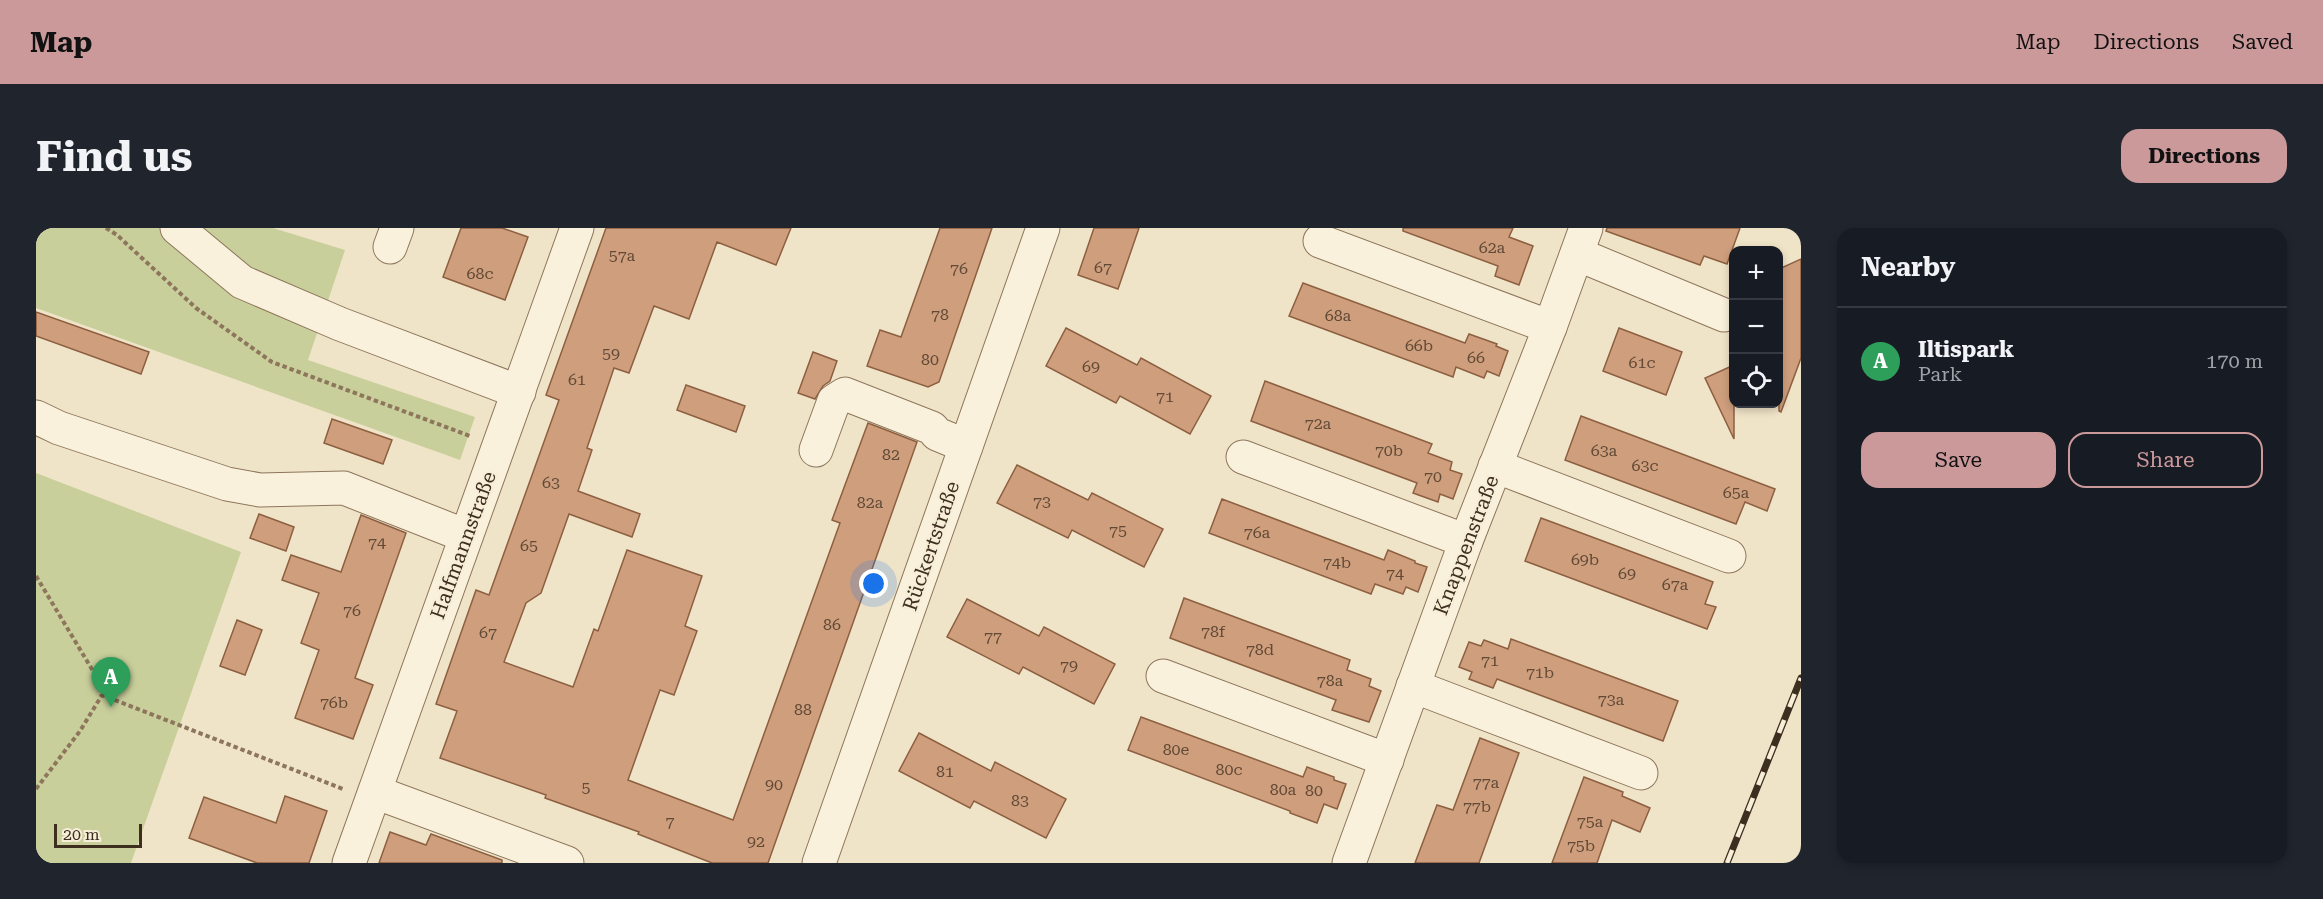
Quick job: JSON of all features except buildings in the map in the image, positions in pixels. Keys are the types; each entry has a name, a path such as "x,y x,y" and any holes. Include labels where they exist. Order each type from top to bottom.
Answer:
{"street":[{"path":"177,228 242,282 340,324 519,392"},
{"name":"Halfmannstraße","path":"349,863 577,228"},
{"name":"Rückertstraße","path":"819,863 1043,228"},
{"path":"1320,241 1550,327"},
{"path":"1582,241 1724,315"},
{"name":"Knappenstraße","path":"1349,863 1466,540 1582,241"},
{"path":"816,450 834,401 845,394 932,428 937,435 966,446"},
{"path":"36,417 59,428 227,484 260,490 344,488 466,536"},
{"path":"1243,457 1466,540"},
{"path":"1495,466 1729,556"},
{"path":"1163,676 1387,760"},
{"path":"1413,686 1641,773"},
{"path":"375,792 567,863"}],"path":[{"path":"106,228 117,235 196,308 272,362 499,445"},
{"path":"36,576 93,670 102,695 341,789 375,792"},
{"path":"36,789 80,731 102,695"}],"green space":[{"path":"36,228 273,228 345,250 308,360 475,417 460,460 36,308"},
{"path":"36,473 241,552 131,863 36,863"}],"railway":[{"path":"1727,863 1801,678"}],"place":[{"name":"Iltispark","path":"111,707"}]}
